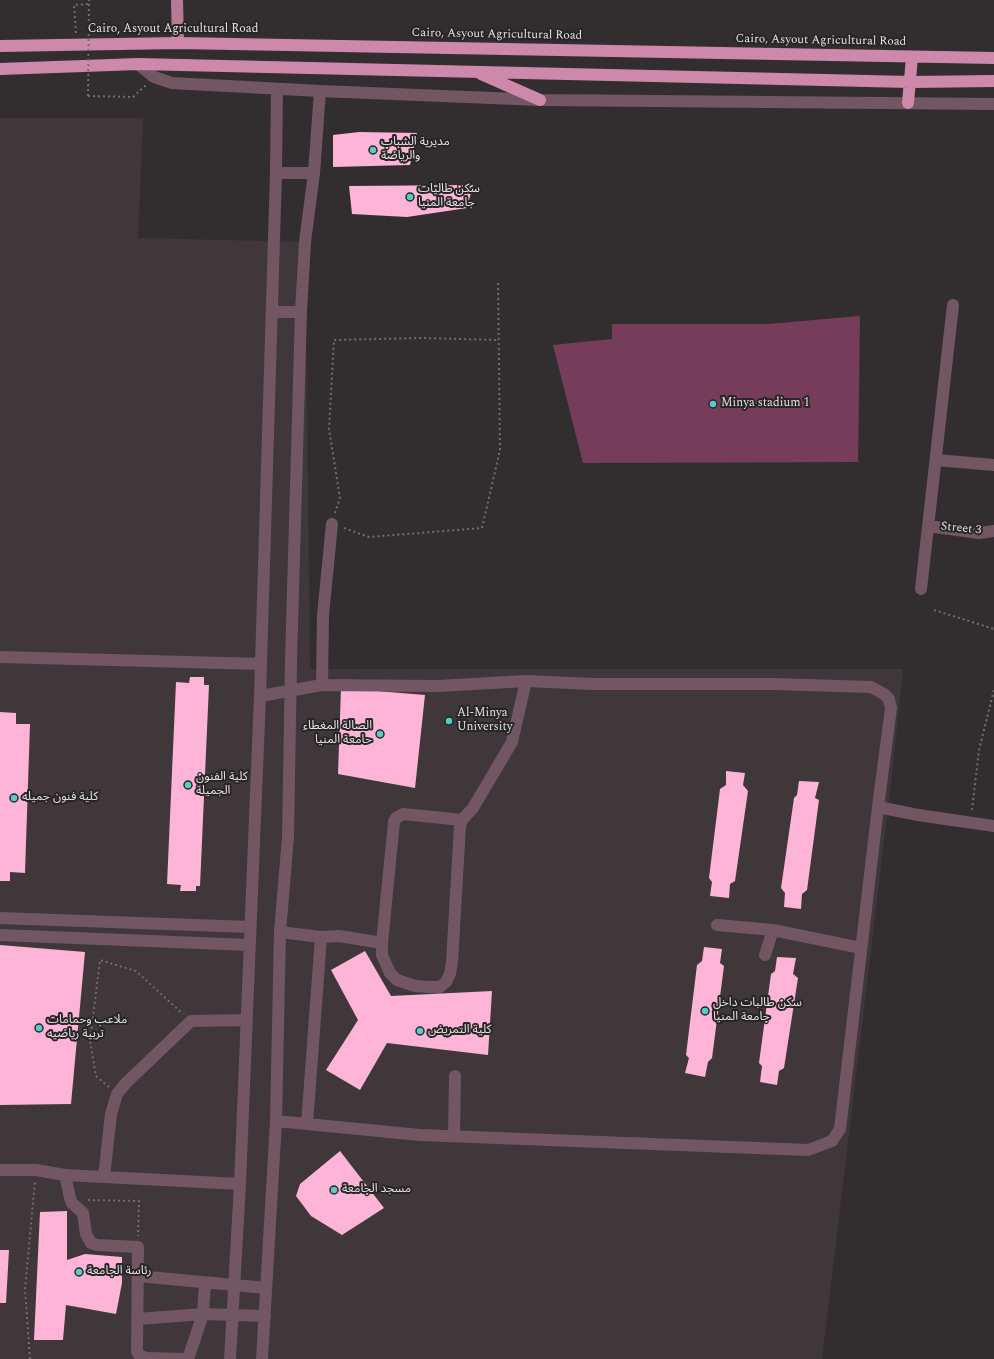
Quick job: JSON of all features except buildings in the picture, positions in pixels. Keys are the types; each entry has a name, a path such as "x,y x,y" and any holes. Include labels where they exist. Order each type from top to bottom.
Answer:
{"highway":[{"name":"Cairo, Asyout Agricultural Road","path":"0,46 178,43 994,58"},
{"path":"908,103 912,57"},
{"path":"0,69 138,64 910,82 994,81"},
{"path":"474,71 540,100"}],"main road":[{"path":"177,0 178,43"}],"street":[{"path":"138,64 154,77 172,83 277,89 540,100 994,104"},
{"path":"230,1359 240,1184 260,696 276,173 277,89"},
{"path":"262,1359 276,1121 280,932 288,837 290,690 301,312 305,242 314,173 320,91"},
{"path":"276,173 314,173"},
{"path":"921,589 954,305"},
{"path":"272,312 301,312"},
{"path":"936,460 994,465"},
{"path":"322,686 323,615 332,524"},
{"name":"Street 3","path":"928,526 979,533 994,531"},
{"path":"979,533 994,541"},
{"path":"0,657 261,664"},
{"path":"260,696 322,686 438,686 526,681 593,684 773,684 876,688 889,699 891,708 840,1129 832,1141 808,1150 454,1136 276,1121"},
{"path":"462,820 403,814 396,818 394,822 382,955 390,973 397,980 415,986 440,987 446,982 450,974 460,826 462,820 473,808 512,742 526,681"},
{"path":"878,807 994,826"},
{"path":"0,918 250,927"},
{"path":"101,939 102,922"},
{"path":"717,925 773,930 861,948"},
{"path":"766,955 773,930"},
{"path":"280,932 321,937 339,936 382,942"},
{"path":"0,935 249,945"},
{"path":"307,1124 321,937"},
{"path":"104,1177 110,1114 117,1094 142,1067 191,1021 247,1020"},
{"path":"454,1136 455,1076"},
{"path":"0,1170 36,1170 65,1175 240,1184"},
{"path":"65,1175 70,1198 72,1203 83,1213 86,1234 91,1243 138,1247 137,1352 140,1356 147,1358 185,1359 192,1353 203,1314 205,1283"},
{"path":"138,1276 175,1278 205,1283 266,1288"},
{"path":"138,1319 203,1314 265,1316"}],"path":[{"path":"89,0 88,96 133,98 154,77"},
{"path":"76,26 74,4 89,4"},
{"path":"498,281 500,450 482,528 369,537 332,524 340,498 329,429 334,340 422,338 498,340"},
{"path":"934,610 994,629"},
{"path":"971,823 979,750 994,690"},
{"path":"117,1094 96,1076 90,1041 100,960 136,971 191,1021"},
{"path":"30,1359 26,1289 36,1170"},
{"path":"82,1200 139,1201 138,1247"}],"shaded area":[{"name":"Al-Minya University","path":"0,118 143,118 138,238 305,242 310,669 903,669 892,774 822,1359 0,1359"},
{"name":"Minya stadium 1","path":"860,316 858,462 583,463 553,345 612,339 612,324 768,324"}],"place":[{"name":"مديرية الشباب والرياضة","path":"373,150"},
{"name":"سكن طاليات جامعة المنيا","path":"410,197"},
{"name":"Minya stadium 1","path":"713,404"},
{"name":"Al-Minya University","path":"449,721"},
{"name":"الصالة المغطاء حامعة المنيا","path":"380,734"},
{"name":"كلية الفنون الجميلة","path":"188,785"},
{"name":"كلية فنون جميله","path":"14,798"},
{"name":"سكن طالبات داخل جامعة المنيا","path":"705,1011"},
{"name":"ملاعب وحمامات تربية رياضيه","path":"39,1028"},
{"name":"كلية التمريض","path":"420,1031"},
{"name":"مسجد الجامعة","path":"334,1190"},
{"name":"رئاسة الجامعة","path":"79,1272"}]}
